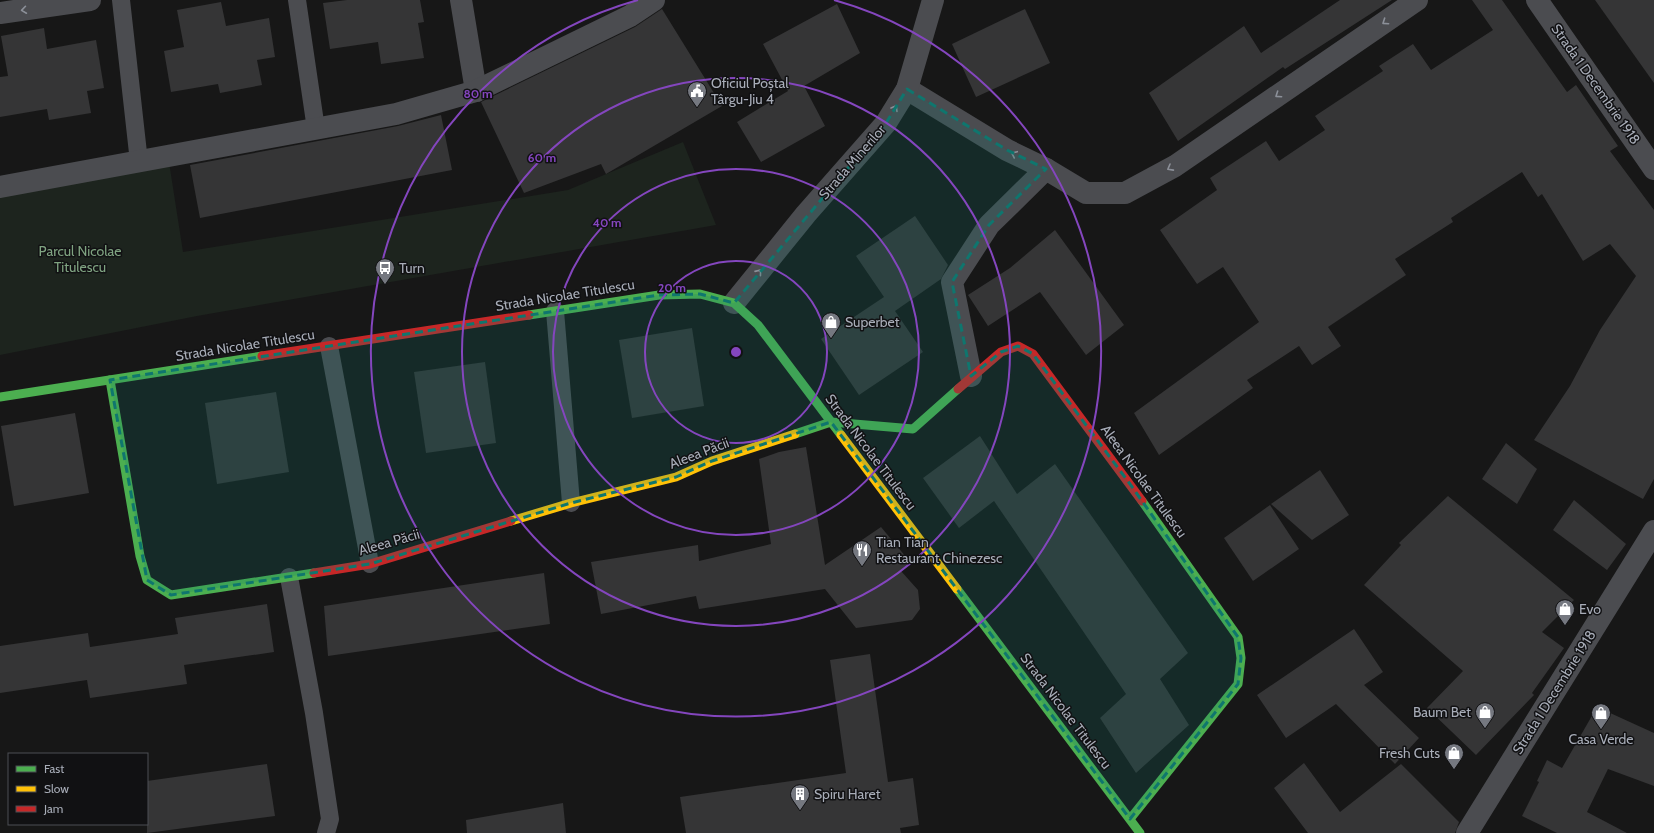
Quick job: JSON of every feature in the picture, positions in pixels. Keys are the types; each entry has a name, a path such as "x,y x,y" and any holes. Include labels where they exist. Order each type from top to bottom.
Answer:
{"street":[{"path":"0,13 90,0"},
{"path":"461,0 476,91"},
{"path":"0,187 396,114 476,91 630,16 654,0"},
{"name":"Strada Minerilor","path":"734,303 806,214 886,123 907,88 933,0"},
{"path":"907,88 1007,150 1046,169 1086,193 1125,193 1175,166 1417,0"},
{"name":"Strada 1 Decembrie 1918","path":"1538,0 1654,169"},
{"path":"971,376 952,282 989,225 1046,169"},
{"name":"Strada Nicolae Titulescu","path":"0,397 658,295 700,294 734,303 758,325 1140,833"},
{"name":"Aleea Nicolae Titulescu","path":"831,422 913,430 971,376 1001,352 1018,346 1033,354 1130,484 1238,637 1241,658 1238,684 1130,819"},
{"name":"Aleea Păcii","path":"110,380 139,548 147,580 171,595 370,564 571,503 676,477 712,461 831,422"},
{"name":"Strada 1 Decembrie 1918","path":"1467,833 1654,531"}],"lane":[{"path":"121,0 139,162"},
{"path":"297,0 316,129"},
{"path":"555,311 571,503"},
{"path":"329,346 370,564"},
{"path":"289,577 314,713 330,819 326,833"}],"highlighted area":[{"path":"907,89 1007,150 1046,169 989,225 952,282 971,376 1001,352 1018,346 1033,354 1130,484 1238,637 1241,658 1238,684 1130,819 831,422 712,461 676,477 571,503 370,564 171,595 147,580 110,380 659,295 700,294 734,303 886,123"}],"green space":[{"name":"Parcul Nicolae Titulescu","path":"683,142 716,225 197,316 0,355 0,193 169,162 183,252 568,190"}],"building":[{"path":"347,0 420,0 424,22 418,23 424,58 381,64 378,42 330,49 323,3"},
{"path":"1340,0 1392,0 1285,69 1283,67 1178,141 1149,93 1244,26 1261,53"},
{"path":"1472,0 1502,0 1567,92 1576,85 1618,146 1610,151 1654,210 1654,479 1643,499 1534,440 1570,386 1600,330 1636,276 1610,244 1583,261 1542,194 1538,197 1522,172 1451,218 1453,222 1395,259 1406,275 1328,327 1341,346 1312,365 1299,346 1247,380 1253,388 1159,455 1134,413 1259,322 1223,267 1197,284 1160,230 1217,190 1210,178 1266,141 1279,161 1325,130 1315,116 1383,71 1379,66 1413,44 1431,70 1493,30"},
{"path":"1595,0 1654,0 1654,83"},
{"path":"221,2 226,26 269,18 275,57 257,60 262,85 220,93 218,84 171,92 164,51 184,47 177,10"},
{"path":"837,4 860,53 804,86 825,126 761,162 737,122 788,91 763,44"},
{"path":"662,9 722,106 606,174 601,164 524,193 481,102 635,27"},
{"path":"1025,9 1050,63 976,97 952,44"},
{"path":"44,28 47,49 96,40 104,88 87,91 91,113 49,120 47,109 0,117 0,77 8,76 1,36"},
{"path":"441,115 452,170 200,218 190,165 398,126"},
{"path":"915,216 948,265 941,279 895,311 923,352 859,395 821,339 884,297 856,256"},
{"path":"1055,230 1124,325 1086,355 1040,292 988,326 968,295 1010,268"},
{"path":"692,328 704,406 632,418 619,340"},
{"path":"485,362 496,443 426,453 414,372"},
{"path":"276,392 289,472 217,484 205,403"},
{"path":"75,413 89,493 14,506 1,426"},
{"path":"980,436 1017,494 1055,464 1188,653 1160,679 1189,725 1136,773 1100,718 1126,694 994,501 959,528 923,478"},
{"path":"1506,443 1537,469 1517,504 1482,479"},
{"path":"806,447 825,565 881,527 911,563 901,571 918,590 920,609 912,620 856,628 825,589 699,609 696,596 601,614 591,562 698,545 699,561 771,544 759,459 779,452"},
{"path":"1320,470 1349,515 1312,540 1271,504"},
{"path":"1448,496 1574,600 1542,632 1564,648 1532,693 1534,695 1476,755 1427,708 1463,671 1364,585 1401,545 1399,543"},
{"path":"1574,500 1626,544 1607,570 1553,530"},
{"path":"1270,505 1299,549 1253,581 1224,538"},
{"path":"544,573 550,624 328,656 324,606"},
{"path":"267,604 274,652 184,665 187,684 90,698 87,680 0,693 0,646 88,633 90,647 178,634 175,618"},
{"path":"1354,629 1383,672 1364,685 1419,738 1395,764 1336,704 1286,738 1257,695"},
{"name":"Spiru Haret","path":"870,654 888,782 913,778 919,825 900,828 901,833 686,833 680,797 846,773 830,660"},
{"path":"1597,707 1654,733 1654,786 1608,769 1587,812 1627,833 1557,833 1522,816 1539,782 1537,781 1547,760 1562,768"},
{"path":"1304,763 1340,812 1401,764 1459,822 1455,833 1308,833 1274,788"},
{"path":"267,764 275,816 147,833 148,781"},
{"path":"563,803 566,833 467,833 466,820"}],"traffic: fast":[{"path":"529,315 659,295 700,294 734,303 758,325 841,435"},
{"path":"0,397 262,356"},
{"path":"110,380 140,556 147,580 171,595 314,573"},
{"path":"795,434 831,422 913,429 958,389"},
{"path":"1130,819 1238,684 1241,658 1238,637 1142,501"},
{"path":"957,589 1140,833"}],"traffic: slow":[{"path":"511,521 571,503 676,477 712,461 795,434"},
{"path":"841,435 957,589"}],"traffic: jam":[{"path":"262,356 529,315"},
{"path":"958,389 1001,352 1018,346 1033,354 1142,501"},
{"path":"314,573 370,564 511,521"}],"place":[{"name":"Oficiul Poștal Târgu-Jiu 4","path":"697,108"},
{"name":"Turn","path":"385,285"},
{"name":"Superbet","path":"831,339"},
{"name":"Tian Tian Restaurant Chinezesc","path":"862,567"},
{"name":"Evo","path":"1565,626"},
{"name":"Baum Bet","path":"1485,729"},
{"name":"Casa Verde","path":"1601,730"},
{"name":"Fresh Cuts","path":"1454,770"},
{"name":"Spiru Haret","path":"800,811"}]}
